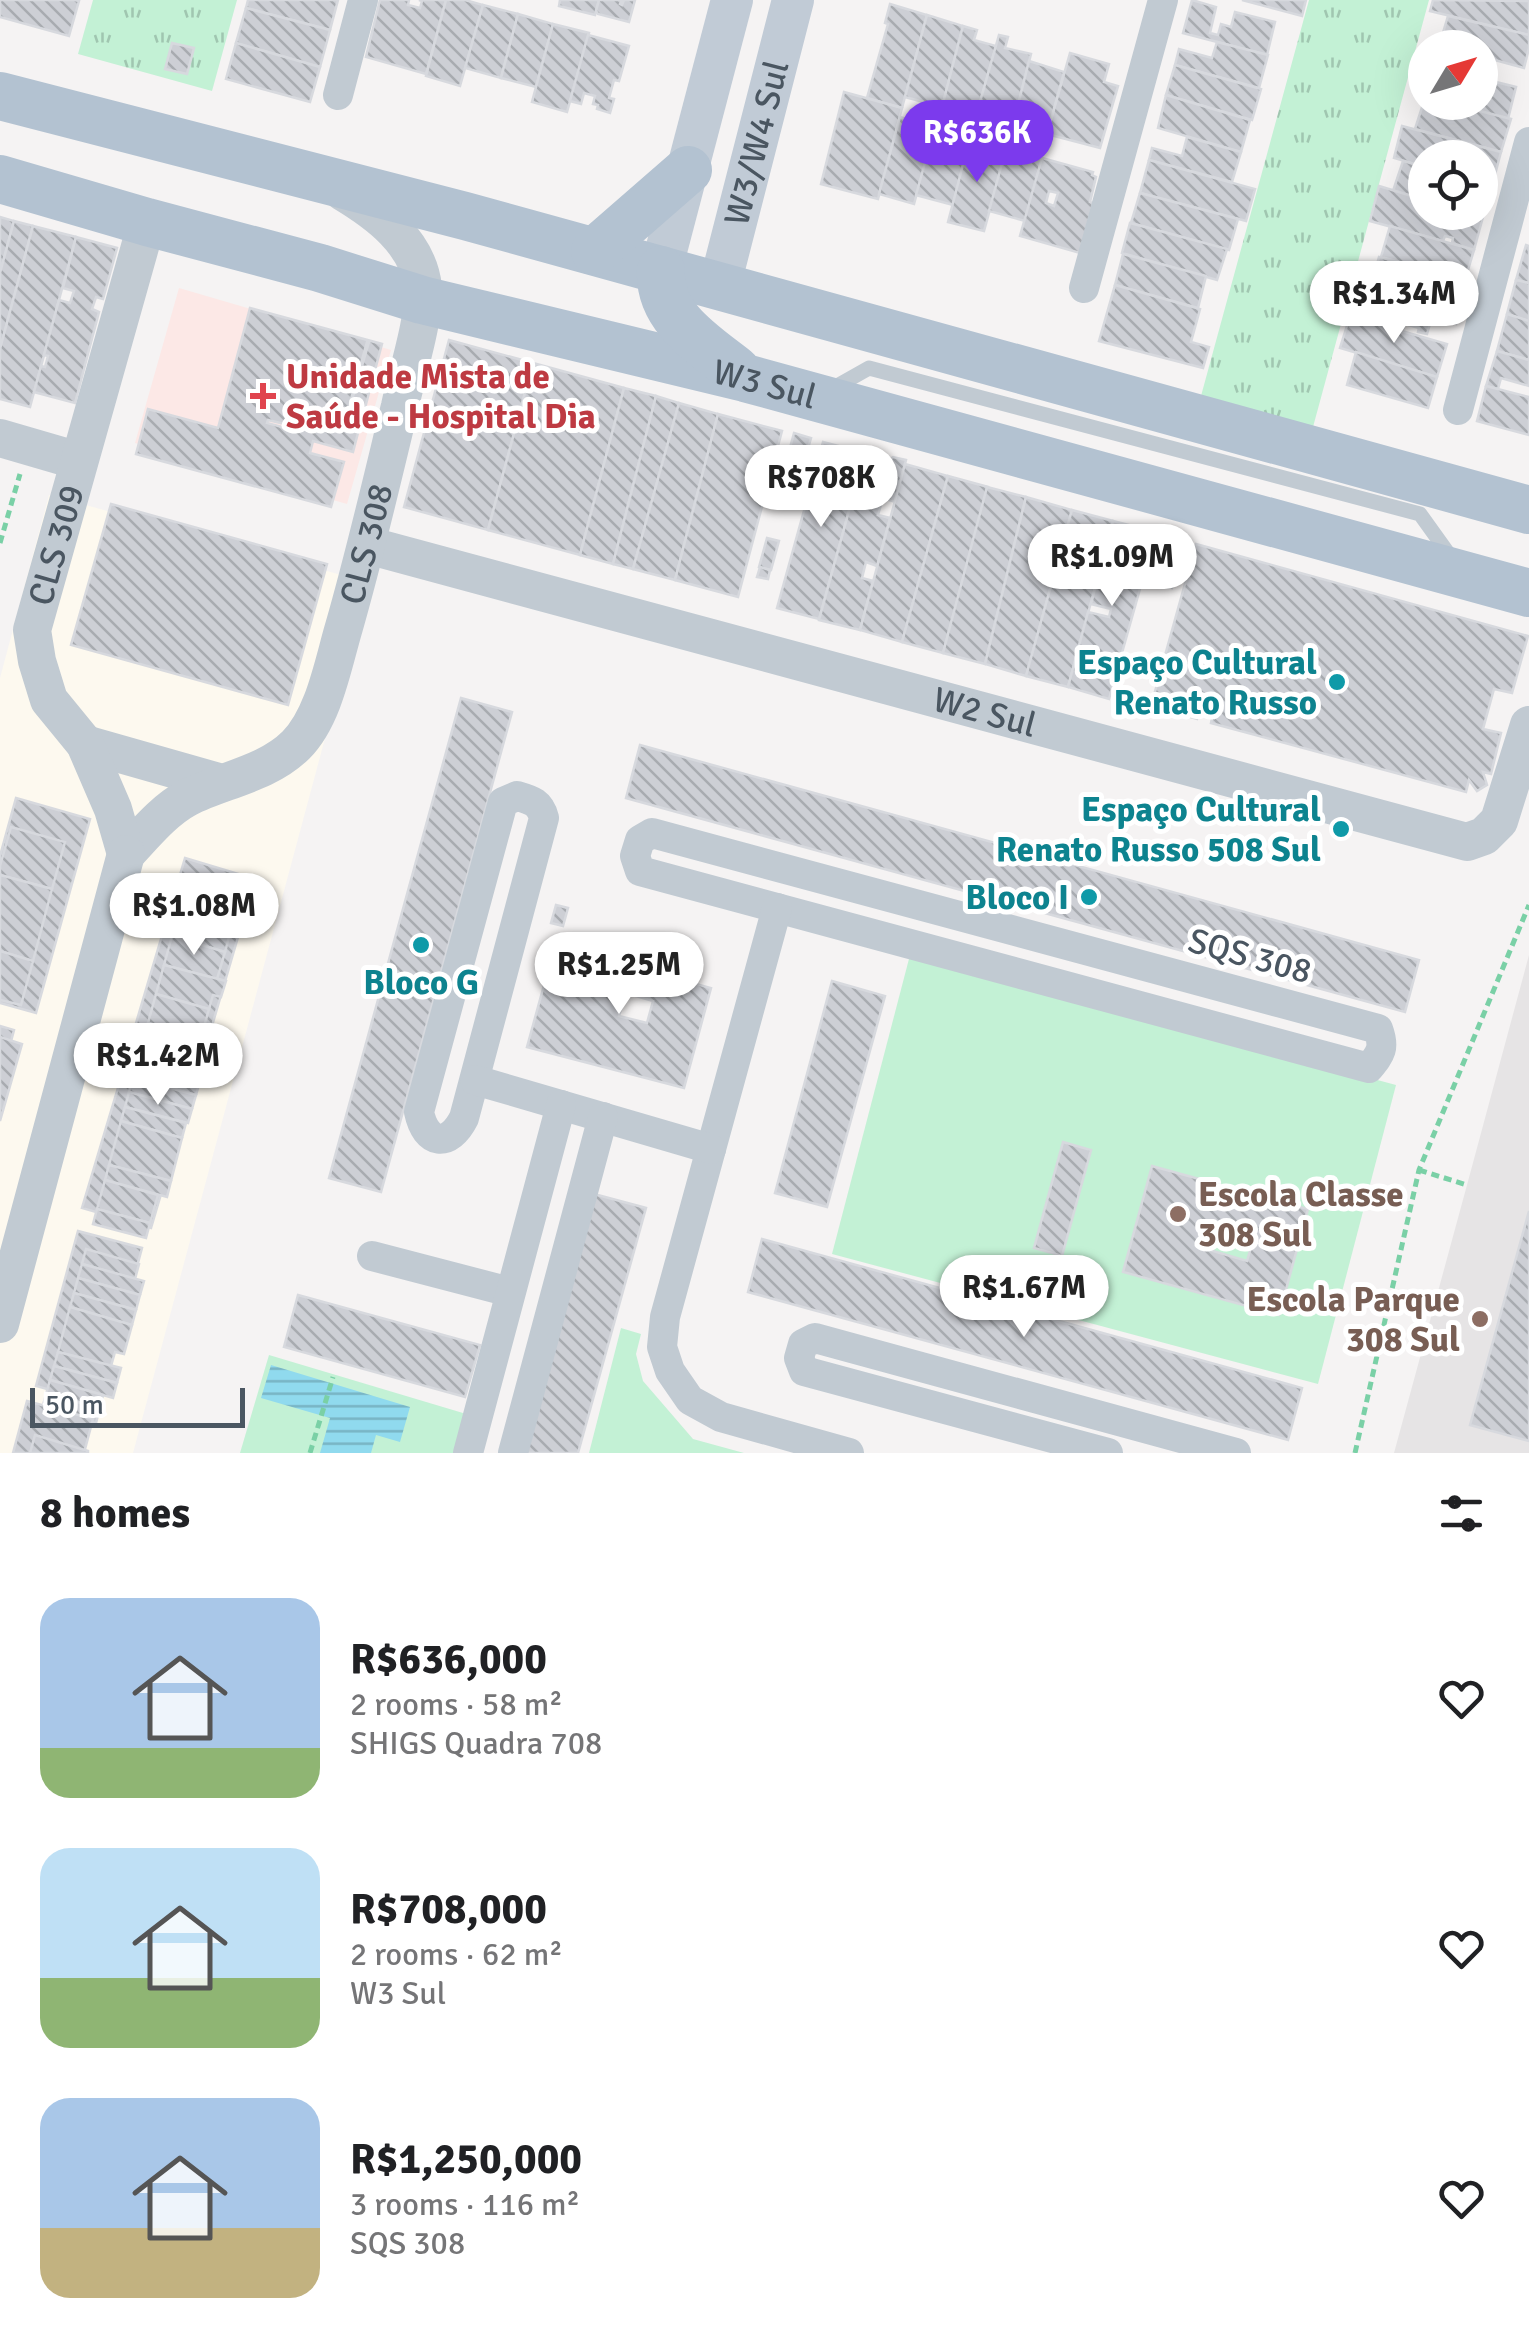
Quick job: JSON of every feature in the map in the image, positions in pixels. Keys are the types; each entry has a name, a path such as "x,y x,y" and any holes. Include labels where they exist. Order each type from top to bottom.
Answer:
{"main road":[{"name":"W3/W4 Sul","path":"661,270 732,0"},
{"name":"W3/W4 Sul","path":"719,288 793,0"},
{"path":"0,96 595,251 1528,510"},
{"path":"595,251 688,170"},
{"name":"W3 Sul","path":"0,179 422,300 818,397 1529,593"},
{"path":"661,270 663,296 676,317 746,378"}],"street":[{"path":"338,95 363,0"},
{"path":"1084,288 1162,0"},
{"path":"1458,410 1529,142"},
{"name":"CLS 308","path":"126,854 184,800 266,766 296,745 309,728 326,690 368,546 414,345 422,300 420,274 401,236 370,209 317,176"},
{"name":"CLS 309","path":"126,854 113,809 85,744 49,700 36,661 32,630 147,222"},
{"path":"14,442 80,460"},
{"name":"W2 Sul","path":"368,546 1467,842 1484,836 1499,821 1526,741"},
{"path":"85,744 222,782"},
{"path":"517,796 535,801 544,818 475,1080 457,1133 445,1139 433,1137 423,1128 419,1112 504,802 517,796"},
{"name":"SQS 308","path":"652,833 1340,1019 1378,1030 1383,1042 1379,1055 1368,1068 777,908 640,871 635,856 640,840 652,833"},
{"path":"0,1324 126,854"},
{"path":"777,908 665,1318 662,1348 670,1370 690,1400 721,1417 849,1453"},
{"path":"475,1080 712,1149"},
{"path":"468,1453 561,1105"},
{"path":"513,1453 603,1118"},
{"path":"372,1256 510,1292"},
{"path":"1107,1453 804,1371 799,1358 803,1344 815,1338 1236,1453"}],"path":[{"path":"0,543 14,442"},
{"path":"1355,1453 1419,1170 1529,905"},
{"path":"1419,1170 1467,1185"},
{"path":"310,1453 333,1377"}],"shaded area":[{"name":"Unidade Mista de Saúde - Hospital Dia","path":"179,288 391,350 347,504 135,443"},
{"path":"49,495 367,582 133,1453 0,1453 0,678"},
{"name":"Escola Parque 308 Sul","path":"1529,955 1529,1453 1394,1453 1467,1185"}],"green space":[{"path":"93,0 237,0 212,91 78,54"},
{"path":"1309,0 1429,0 1421,30 1408,30 1408,77 1313,427 1201,396"},
{"path":"910,955 1396,1085 1318,1384 832,1254"},
{"path":"621,1328 641,1334 636,1354 643,1381 693,1439 744,1453 589,1453"},
{"path":"269,1355 473,1416 462,1453 240,1453"}],"water":[{"path":"271,1365 410,1407 400,1442 376,1435 371,1453 320,1453 330,1418 261,1398"}],"building":[{"path":"0,0 79,1 69,36 0,17"},
{"path":"248,0 338,0 330,30 246,8"},
{"path":"380,0 409,0 408,5 420,8 419,0 446,0 426,74 366,57"},
{"path":"446,0 483,5 460,86 426,76"},
{"path":"560,0 599,0 595,15 559,6"},
{"path":"599,0 622,0 622,5 624,0 635,0 629,22 598,14"},
{"path":"1192,0 1216,7 1210,33 1218,35 1221,24 1231,27 1235,12 1275,22 1267,55 1183,33"},
{"path":"1242,0 1306,0 1302,16"},
{"path":"1433,0 1529,1 1529,35 1430,11"},
{"path":"890,4 927,15 902,108 867,98"},
{"path":"483,5 518,14 501,78 465,68"},
{"path":"246,8 330,30 320,67 236,43"},
{"path":"518,14 553,24 536,87 501,78"},
{"path":"927,15 963,26 942,107 905,97"},
{"path":"1448,16 1529,35 1524,68 1498,61 1498,30 1444,30"},
{"path":"553,24 589,33 567,112 532,102"},
{"path":"963,26 977,30 974,40 996,46 976,116 942,107"},
{"path":"588,35 629,46 619,81 614,80 610,113 597,109 598,105 593,104 595,96 584,93 581,104 570,101"},
{"path":"999,35 1008,37 1005,48 1031,54 1013,125 976,116"},
{"path":"1217,42 1268,55 1259,88 1175,65 1179,49 1212,58"},
{"path":"172,43 194,48 187,74 165,69"},
{"path":"236,43 320,67 310,102 226,79"},
{"path":"1070,53 1109,64 1104,82 1118,86 1100,148 1047,134"},
{"path":"1029,61 1064,72 1047,134 1013,125"},
{"path":"1175,65 1261,89 1252,120 1166,95"},
{"path":"1498,82 1516,87 1508,119 1498,116"},
{"path":"844,92 902,108 878,199 821,184"},
{"path":"1166,95 1250,120 1241,152 1158,128"},
{"path":"1498,116 1511,119 1501,152 1498,140 1456,140 1415,129 1418,120 1498,120"},
{"path":"900,117 935,127 914,204 879,194"},
{"path":"1402,126 1455,140 1408,140 1408,162 1394,158"},
{"path":"935,127 970,138 953,205 916,195"},
{"path":"1187,137 1241,152 1232,182 1149,160 1152,148 1182,156"},
{"path":"970,138 1007,148 984,231 948,222"},
{"path":"1007,145 1042,158 1025,221 989,211"},
{"path":"1042,158 1093,172 1093,203 1080,253 1020,236","holes":["1049,191 1058,193 1054,206 1046,203"]},
{"path":"1149,160 1255,189 1246,221 1140,193"},
{"path":"1403,161 1408,162 1408,195 1393,191"},
{"path":"1379,186 1408,195 1408,230 1479,230 1474,250 1452,243 1453,238 1445,236 1443,241 1370,221"},
{"path":"1140,193 1238,219 1229,250 1131,223"},
{"path":"0,217 14,221 0,273"},
{"path":"14,221 33,226 0,349 0,273"},
{"path":"1130,223 1227,249 1217,280 1122,253"},
{"path":"33,226 76,237 30,407 0,399 0,349"},
{"path":"1390,226 1474,250 1465,280 1381,257"},
{"path":"76,237 117,248 103,299 96,297 92,309 99,312 75,403 34,392 48,356 44,355 59,300 70,303 74,291 63,288"},
{"path":"1526,245 1529,246 1529,283 1516,280"},
{"path":"1123,254 1206,276 1198,308 1115,285"},
{"path":"1379,257 1422,268 1421,271 1432,275 1434,272 1468,281 1456,324 1432,317 1427,334 1405,324 1402,332 1361,320"},
{"path":"1516,280 1529,283 1529,321 1507,314"},
{"path":"1115,285 1200,309 1191,342 1209,347 1203,368 1099,341"},
{"name":"Unidade Mista de Saúde - Hospital Dia","path":"250,308 382,344 361,423 340,417 339,423 359,429 353,452 313,441 310,453 344,462 331,507 136,454 148,409 218,428","holes":["367,342 369,342 346,417","268,420 301,428 300,432 267,423"]},
{"path":"1507,314 1529,321 1529,360 1497,351"},
{"path":"1350,316 1447,344 1437,377 1340,348"},
{"path":"449,340 533,363 488,530 404,507"},
{"path":"1497,351 1529,360 1529,386 1501,378 1498,389 1486,386"},
{"path":"1356,352 1437,377 1428,408 1347,385"},
{"path":"533,363 624,388 580,555 488,530"},
{"path":"1486,386 1529,397 1529,435 1477,421"},
{"path":"624,388 656,396 613,564 580,555"},
{"path":"656,396 679,403 633,569 613,564"},
{"path":"679,403 718,414 675,580 633,569"},
{"path":"718,414 782,431 738,597 675,580"},
{"path":"794,433 811,438 797,486 781,481"},
{"path":"823,442 865,453 819,619 777,608"},
{"path":"866,449 879,453 881,458 906,460 895,502 883,498 878,515 890,518 877,566 866,562 862,578 873,581 860,630 819,620"},
{"path":"905,464 948,476 902,642 860,630"},
{"path":"948,476 988,487 943,653 902,642"},
{"path":"987,487 1026,497 985,664 943,653"},
{"path":"1026,497 1072,510 1026,676 985,664"},
{"path":"111,504 327,564 288,705 71,645"},
{"path":"1072,510 1113,521 1068,687 1026,676"},
{"path":"1113,521 1156,532 1109,699 1068,687 1088,612 1109,617 1111,609 1091,604"},
{"path":"1167,537 1184,541 1172,588 1154,584"},
{"path":"767,538 779,541 771,570 759,567"},
{"path":"1196,544 1528,636 1512,693 1494,689 1483,729 1501,733 1491,774 1483,772 1487,785 1477,791 1469,780 1466,792 1211,723 1212,718 1198,715 1197,719 1151,706"},
{"path":"760,567 770,570 768,579 757,577"},
{"name":"Bloco G","path":"461,698 512,712 381,1192 329,1178"},
{"name":"Bloco I","path":"640,745 1419,960 1405,1012 626,798"},
{"path":"16,798 90,819 36,1013 0,1003 0,856"},
{"path":"11,827 65,842 52,889 0,875"},
{"path":"185,858 255,879 202,1060 131,1040"},
{"path":"0,875 52,889 33,961 0,951"},
{"path":"188,877 241,892 233,922 180,906"},
{"path":"556,905 568,908 563,926 551,923"},
{"path":"180,906 233,922 225,952 172,936"},
{"path":"172,936 225,952 217,979 164,965"},
{"path":"555,945 711,988 684,1088 527,1047","holes":["626,993 653,1001 647,1023 619,1016"]},
{"path":"0,951 33,961 21,1005 0,1000"},
{"path":"164,965 226,981 221,997 213,995 209,1009 156,994"},
{"path":"832,981 885,996 827,1207 775,1193"},
{"path":"156,994 209,1009 201,1037 148,1023"},
{"path":"148,1023 211,1040 205,1062 195,1060 197,1053 144,1038"},
{"path":"0,1026 14,1030 2,1075 0,1074"},
{"path":"0,1037 22,1044 0,1121"},
{"path":"126,1061 194,1082 151,1228 82,1208"},
{"path":"136,1064 200,1081 196,1095 132,1078"},
{"path":"132,1078 196,1095 192,1109 129,1092"},
{"path":"129,1092 192,1109 188,1123 125,1107"},
{"path":"125,1107 186,1123 182,1138 121,1121"},
{"path":"121,1121 182,1138 171,1181 109,1165"},
{"path":"1063,1142 1091,1150 1062,1256 1034,1248"},
{"path":"109,1165 171,1181 167,1197 105,1180"},
{"path":"1152,1166 1308,1209 1279,1315 1123,1272","holes":["1211,1228 1253,1240 1247,1261 1206,1249"]},
{"path":"105,1180 158,1195 150,1223 97,1209"},
{"path":"594,1194 646,1208 578,1453 523,1453"},
{"path":"97,1209 150,1223 146,1238 93,1224"},
{"path":"1529,1211 1529,1441 1470,1425"},
{"path":"78,1231 142,1248 100,1404 36,1386"},
{"path":"762,1239 1302,1388 1288,1440 748,1292"},
{"path":"86,1249 139,1264 135,1279 82,1264"},
{"path":"82,1264 144,1281 140,1295 78,1278"},
{"path":"78,1278 140,1295 136,1310 74,1293"},
{"path":"74,1293 136,1310 132,1325 70,1307"},
{"path":"298,1295 480,1345 465,1397 284,1347"},
{"path":"70,1307 132,1325 124,1354 115,1352 111,1366 58,1352"},
{"path":"58,1352 121,1368 117,1383 54,1366"},
{"path":"54,1366 117,1383 113,1398 50,1380"},
{"path":"50,1380 103,1395 100,1408 46,1394"},
{"path":"46,1394 100,1408 96,1423 42,1409"},
{"path":"27,1401 93,1419 84,1453 13,1453"},
{"path":"35,1435 88,1451 88,1453 30,1453"}],"place":[{"name":"Unidade Mista de Saúde - Hospital Dia","path":"263,396"},
{"name":"Espaço Cultural Renato Russo","path":"1337,682"},
{"name":"Espaço Cultural Renato Russo 508 Sul","path":"1341,829"},
{"name":"Bloco I","path":"1089,897"},
{"name":"Bloco G","path":"421,945"},
{"name":"Escola Classe 308 Sul","path":"1178,1214"},
{"name":"Escola Parque 308 Sul","path":"1480,1319"}]}
